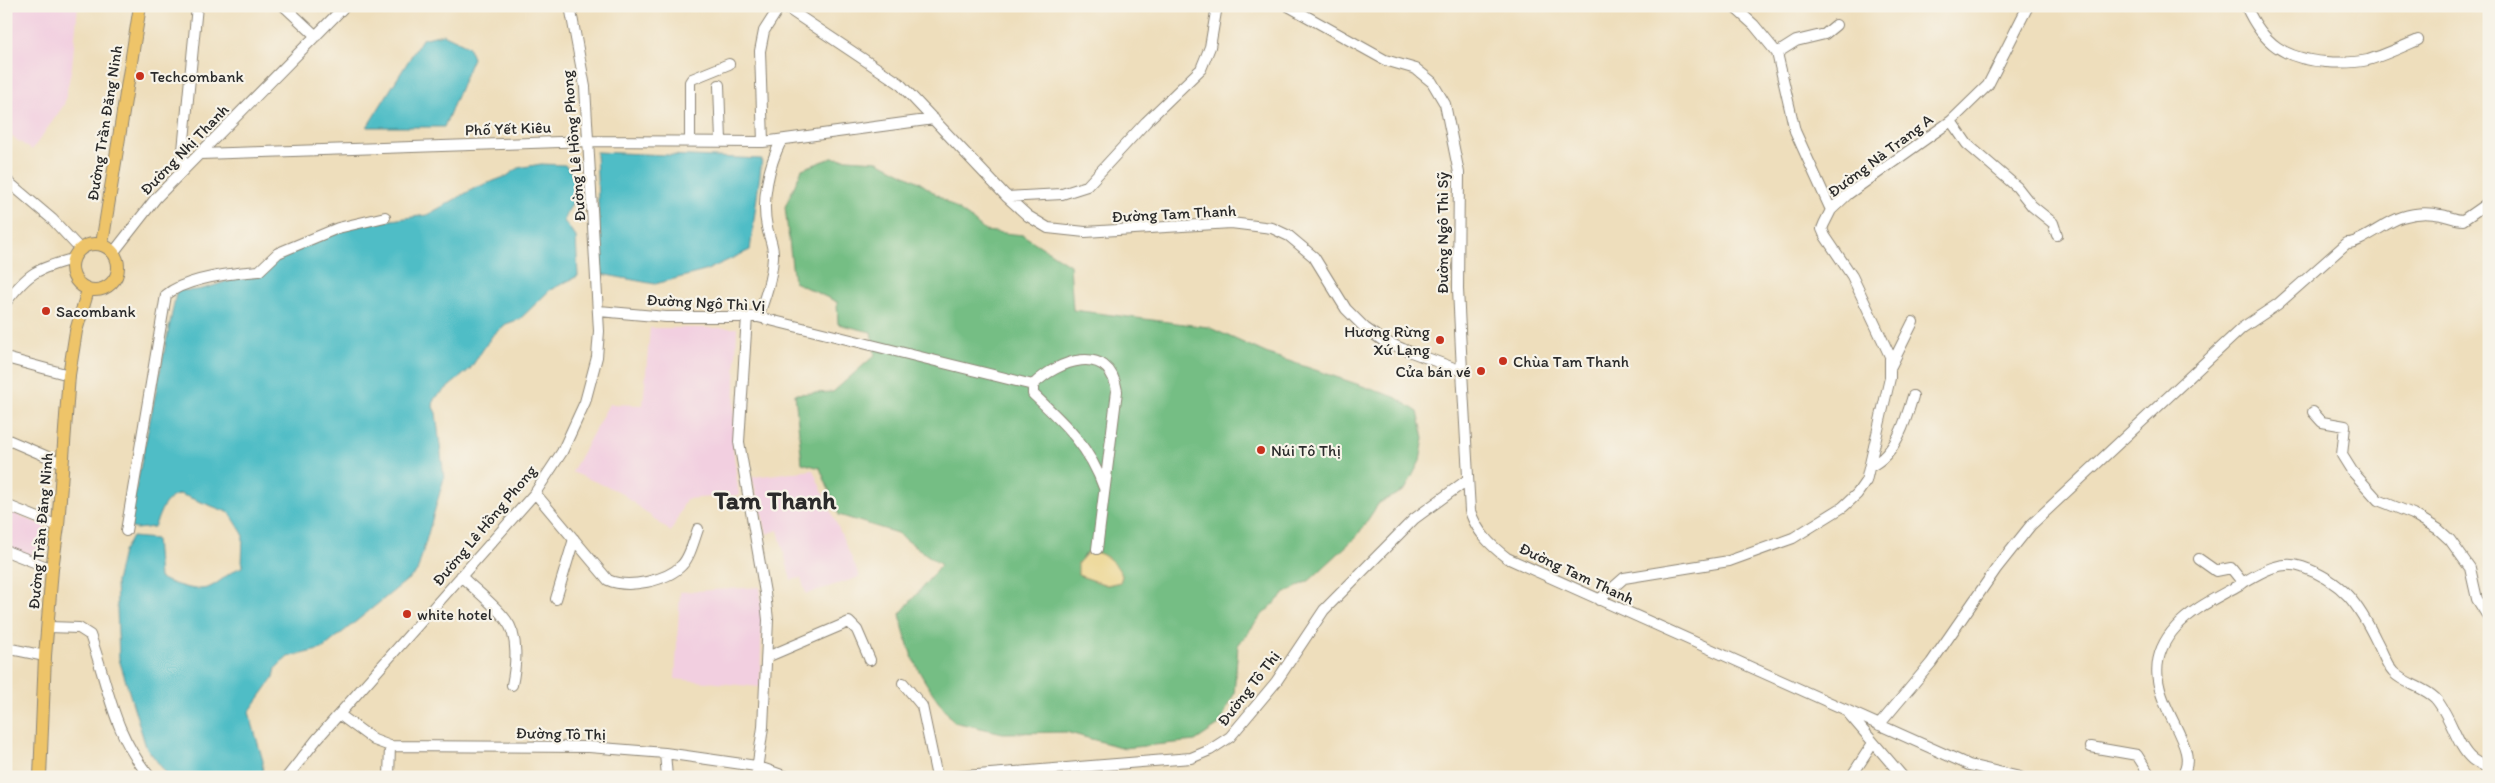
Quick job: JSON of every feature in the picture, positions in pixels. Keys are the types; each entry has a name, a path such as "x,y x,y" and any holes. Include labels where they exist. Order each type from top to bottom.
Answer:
{"main road":[{"name":"Đường Trần Đăng Ninh","path":"102,244 140,6"},
{"path":"91,244 102,244 113,253 118,264 117,276 110,286 98,291 88,290 76,282 71,271 76,254 91,244"},
{"name":"Đường Trần Đăng Ninh","path":"40,777 45,656 49,627 52,568 58,526 69,375 76,331 88,290"}],"street":[{"path":"181,171 197,6"},
{"path":"284,6 316,36"},
{"name":"Đường Nhị Thanh","path":"113,253 156,198 181,171 345,6"},
{"name":"Đường Lê Hồng Phong","path":"292,775 340,715 535,493 562,452 585,402 597,357 599,311 585,87 570,6"},
{"path":"762,142 760,51 768,23 782,6"},
{"name":"Đường Tam Thanh","path":"782,6 898,83 1007,197 1028,216 1048,228 1069,232 1231,223 1272,228 1290,236 1314,257 1346,309 1365,328 1382,340 1403,350 1462,371 1470,511 1474,523 1493,547 1523,566 1848,713 1880,725 1969,765 2020,777"},
{"path":"1007,197 1062,194 1087,186 1146,122 1200,68 1210,47 1217,6"},
{"name":"Đường Ngô Thì Sỹ","path":"1288,6 1385,60 1416,68 1432,82 1445,104 1458,173 1458,298 1462,371"},
{"path":"1733,6 1760,31 1777,53 1794,131 1831,210"},
{"name":"Đường Nà Trang A","path":"1599,600 1624,578 1729,561 1793,538 1843,506 1866,481 1871,466 1891,366 1890,356 1852,276 1822,229 1831,210 1848,194 1951,121 1988,84 2028,6"},
{"path":"2246,6 2255,25 2266,39 2288,55 2298,59 2340,63 2367,60 2418,40"},
{"path":"1777,53 1796,41 1825,34 1836,25"},
{"path":"690,141 690,82 692,79 729,64"},
{"path":"719,85 722,142"},
{"name":"Phố Yết Kiêu","path":"200,154 589,141 762,142 781,141 934,119"},
{"path":"1951,121 1967,144 2017,187 2032,206 2053,223 2057,235"},
{"path":"758,317 769,281 773,258 772,241 767,227 766,189 775,154 781,141"},
{"path":"6,180 52,219 76,254 40,268 20,284 6,302"},
{"path":"1880,725 1932,663 1996,569 2031,525 2242,328 2278,304 2346,243 2356,243 2371,232 2403,217 2421,213 2463,220 2489,202"},
{"path":"126,531 166,295 177,286 240,272 259,271 278,253 338,228 385,217"},
{"name":"Đường Ngô Thì Vị","path":"599,311 666,317 758,317 1033,386"},
{"path":"747,316 739,442 765,593 768,657 763,728 756,772"},
{"path":"1891,366 1913,322"},
{"path":"6,358 69,375"},
{"path":"1097,549 1117,391 1112,374 1103,363 1087,359 1049,372 1033,386 1033,394 1063,421 1091,455 1104,488"},
{"path":"1871,466 1878,462 1899,435 1913,396"},
{"path":"2313,412 2322,422 2345,426 2342,455 2352,471 2378,500 2413,514 2438,529 2450,540 2470,568 2477,599 2489,618"},
{"path":"6,439 62,463"},
{"name":"Đường Tô Thị","path":"953,777 1191,758 1210,750 1230,737 1276,682 1324,610 1352,580 1414,518 1467,480"},
{"path":"535,493 608,580 616,584 653,580 672,574 684,564 698,529"},
{"path":"6,505 58,526"},
{"path":"556,599 574,539"},
{"path":"6,551 52,568"},
{"path":"2199,559 2216,571 2231,568 2242,582"},
{"path":"2182,777 2186,766 2183,742 2160,696 2157,660 2162,645 2176,626 2198,609 2242,582 2276,566 2287,564 2311,570 2340,586 2367,619 2392,670 2400,678 2434,697 2453,726 2464,750 2472,759 2489,768"},
{"path":"461,576 507,620 515,652 512,685"},
{"path":"768,657 849,622 858,630 870,660"},
{"path":"49,627 79,628 90,635 110,706 120,730 135,759 150,777"},
{"path":"6,648 45,656"},
{"path":"902,683 922,706 937,777"},
{"path":"1848,713 1902,777"},
{"name":"Đường Tô Thị","path":"340,715 374,740 390,746 589,747 665,753 787,777"},
{"path":"1851,777 1873,743"},
{"path":"390,746 390,777"},
{"path":"2091,747 2137,755 2152,777"},
{"path":"665,753 667,777"}],"shaded area":[{"path":"6,6 78,6 72,66 64,105 32,150 6,133"},
{"path":"650,328 737,328 733,448 739,495 686,499 671,532 620,492 572,472 609,404 643,405"},
{"path":"813,470 860,577 806,594 801,578 791,580 778,530 767,534 752,477"},
{"path":"6,510 45,526 40,561 6,548"},
{"path":"760,587 762,617 760,687 675,679 680,592"}],"green space":[{"path":"832,158 878,161 919,182 985,231 1023,235 1070,265 1073,310 1208,327 1268,354 1395,397 1418,412 1424,438 1420,461 1405,490 1379,503 1357,536 1310,580 1284,594 1261,616 1238,645 1234,694 1219,725 1195,741 1124,748 1066,732 1003,733 954,722 926,683 914,660 908,646 900,614 941,565 897,533 839,515 820,468 802,463 795,394 833,392 875,355 871,332 838,324 837,302 794,282 785,207 802,169","holes":["1088,552 1094,552 1113,562 1122,576 1120,582 1107,585 1078,575 1082,557"]}],"sand":[{"path":"1088,552 1104,555 1113,562 1122,576 1120,582 1107,585 1078,575 1078,563"}],"water":[{"path":"443,34 468,46 473,58 444,127 367,127 422,39"},
{"path":"596,152 762,159 750,250 705,271 655,284 601,274"},
{"path":"541,164 565,165 573,178 573,199 564,221 576,237 578,276 550,290 520,319 506,324 492,336 470,369 434,399 433,407 436,413 444,478 417,572 322,649 288,657 276,668 274,677 249,712 263,761 262,777 169,777 146,747 119,659 116,582 123,552 132,537 156,539 159,578 193,589 200,589 212,586 242,567 243,534 230,513 180,494 169,499 154,527 136,529 128,527 177,289 203,289 244,276 263,275 275,260 356,225 427,215 475,188 507,176 518,168"}],"place":[{"name":"Techcombank","path":"140,76"},
{"name":"Sacombank","path":"46,311"},
{"name":"Hương Rừng Xứ Lạng","path":"1440,340"},
{"name":"Chùa Tam Thanh","path":"1503,361"},
{"name":"Cửa bán vé","path":"1481,371"},
{"name":"Núi Tô Thị","path":"1261,450"},
{"name":"white hotel","path":"407,614"}],"district":[{"name":"Tam Thanh","path":"775,500"}]}
